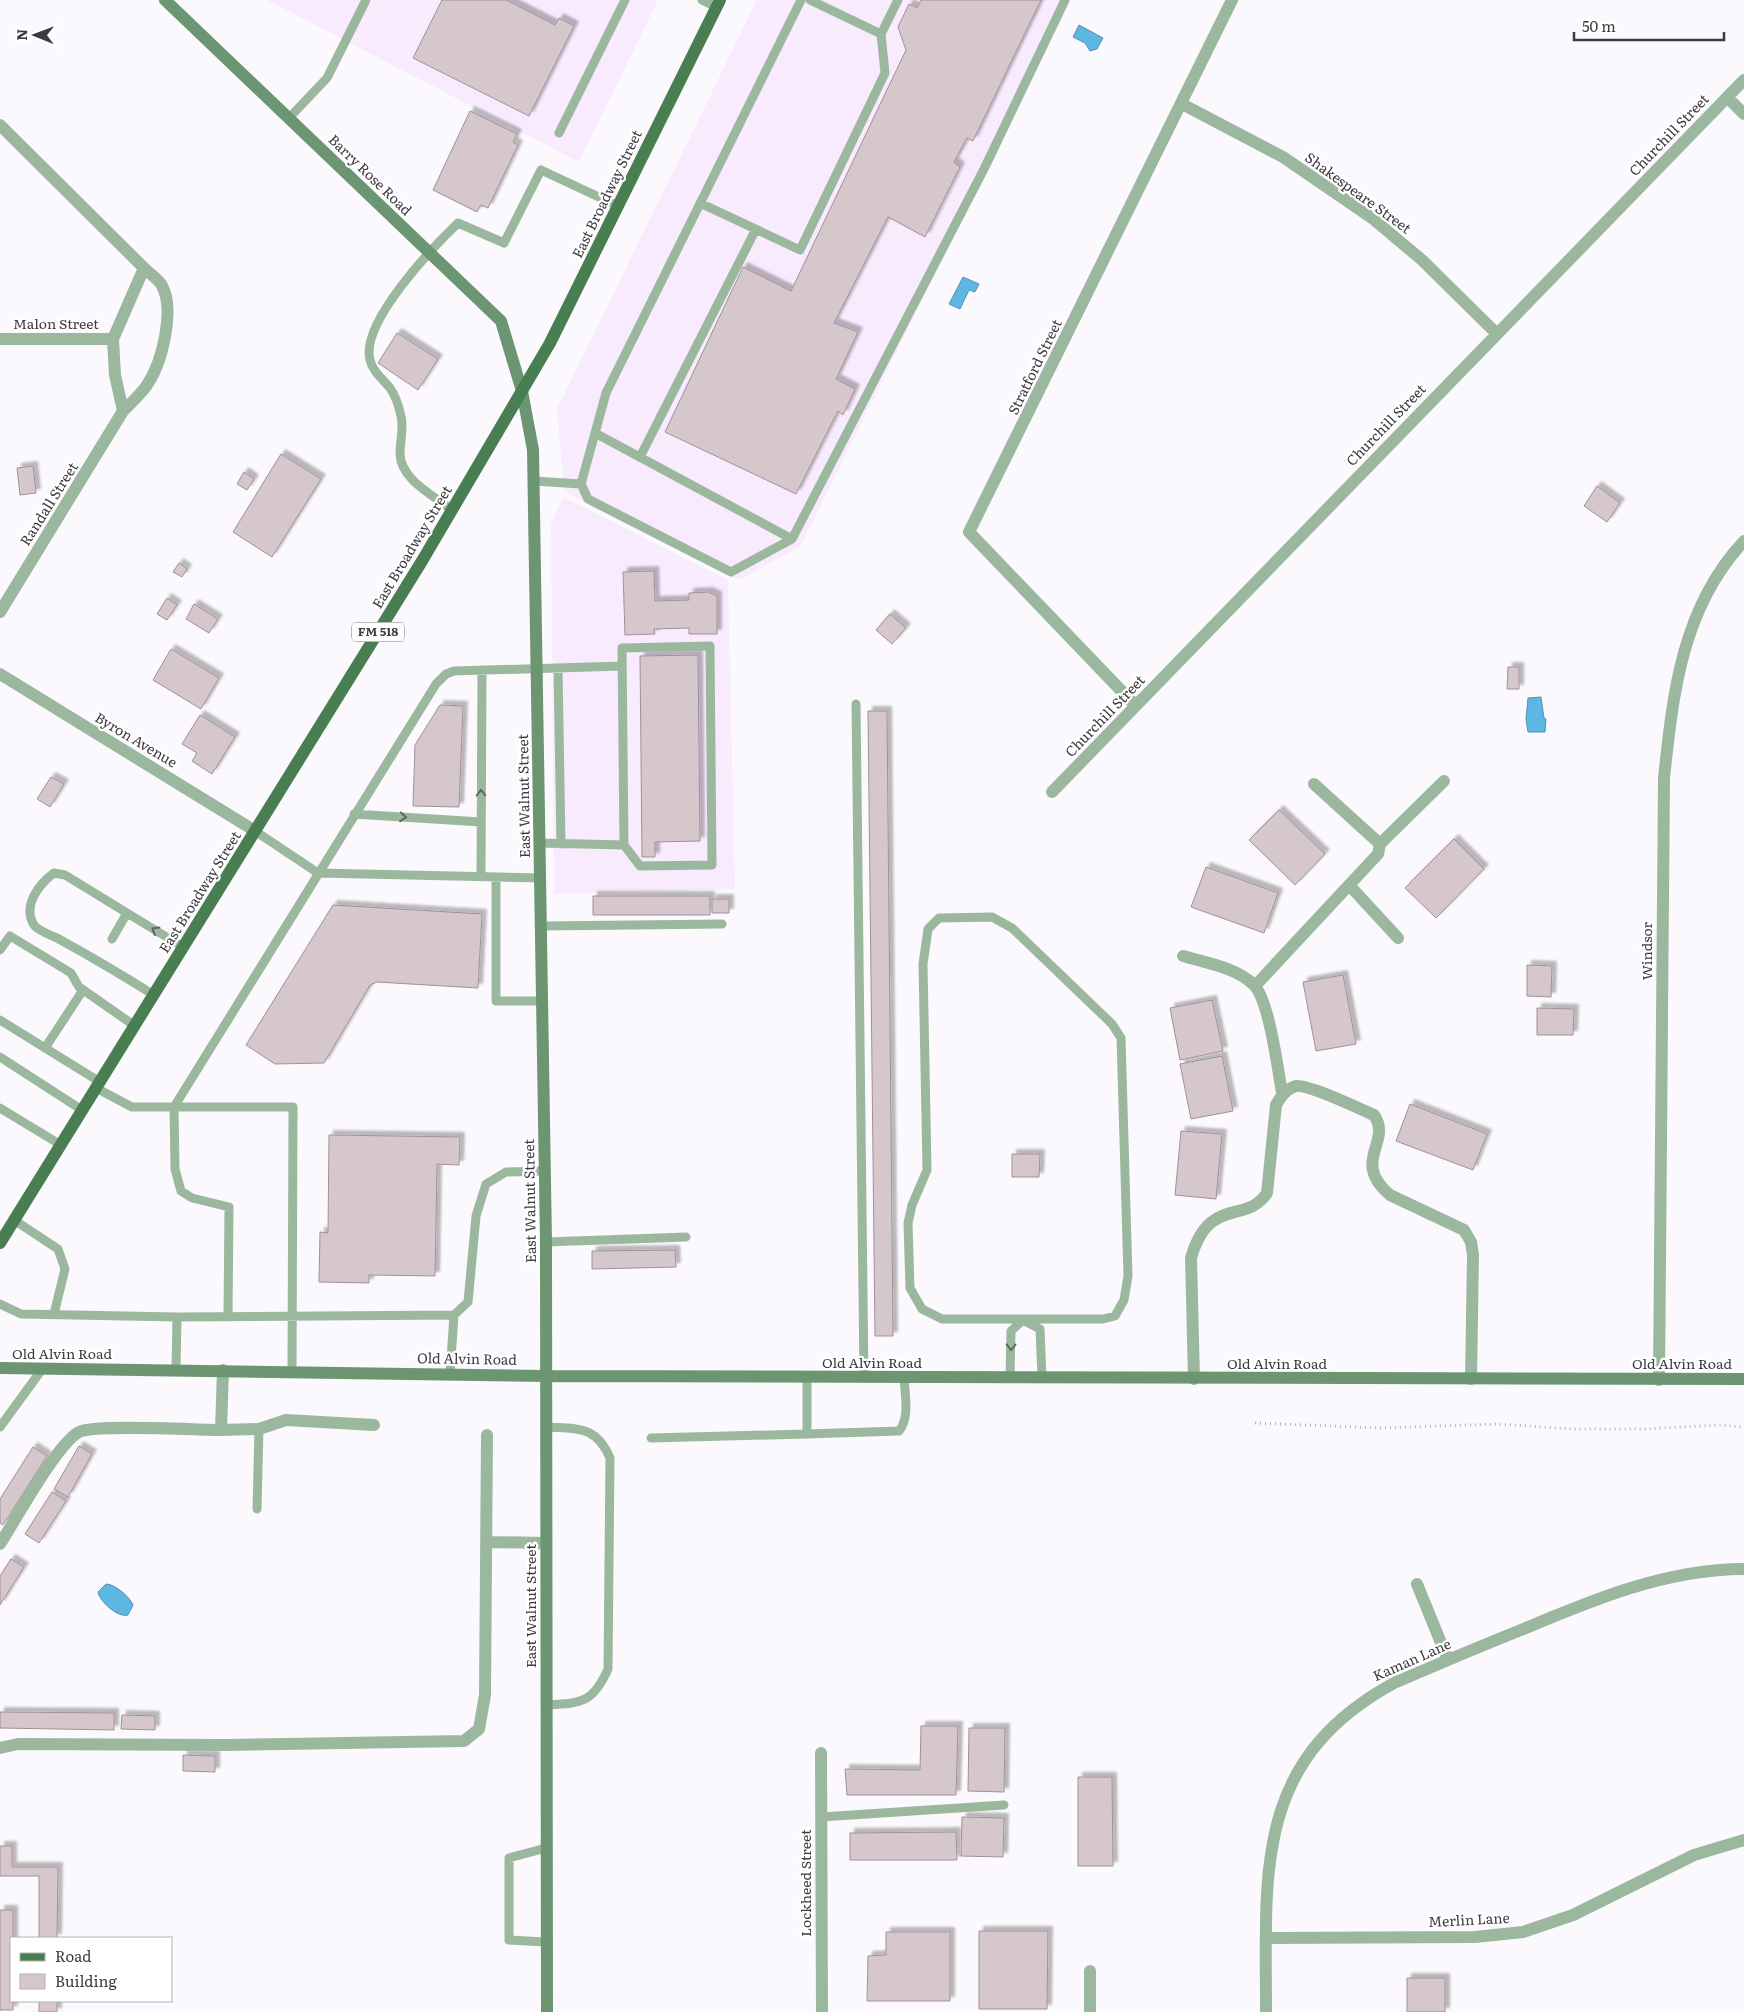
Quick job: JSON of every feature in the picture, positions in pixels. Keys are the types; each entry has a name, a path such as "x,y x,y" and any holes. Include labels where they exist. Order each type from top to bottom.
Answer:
{"main road":[{"name":"East Broadway Street","path":"0,1243 452,510 550,343 718,4"}],"street":[{"name":"Barry Rose Road","path":"165,0 501,321 522,391"},
{"name":"Stratford Street","path":"1136,705 969,532 1232,0"},
{"name":"Churchill Street","path":"1052,792 1496,333 1744,80"},
{"path":"1727,97 1744,114"},
{"name":"Shakespeare Street","path":"1182,104 1283,156 1372,218 1422,260 1496,333"},
{"name":"Randall Street","path":"0,125 161,285 167,308 166,331 160,360 147,385 123,411 0,612"},
{"path":"123,411 115,375 113,338 144,268"},
{"name":"Malon Street","path":"0,339 113,338"},
{"name":"East Walnut Street","path":"522,391 533,450 542,926 546,1242 546,2012"},
{"name":"Windsor","path":"1659,1380 1664,778 1671,711 1680,662 1704,596 1734,551 1744,541"},
{"name":"Byron Avenue","path":"0,674 255,830"},
{"path":"1255,986 1350,886 1378,854 1380,844 1444,781"},
{"path":"1314,784 1380,844"},
{"path":"1350,886 1398,938"},
{"path":"1183,956 1236,972 1255,986 1264,1003 1282,1093"},
{"path":"1194,1379 1191,1258 1195,1243 1206,1225 1216,1217 1254,1204 1263,1199 1268,1192 1276,1105 1282,1093 1296,1086 1308,1088 1374,1115 1379,1122 1380,1132 1371,1167 1374,1178 1390,1195 1464,1230 1471,1242 1473,1255 1471,1379"},
{"name":"Old Alvin Road","path":"0,1368 176,1369 546,1376 1744,1379"},
{"path":"221,1430 223,1370"},
{"path":"0,1544 62,1446 80,1431 103,1428 258,1429 286,1420 374,1425"},
{"path":"0,1748 18,1744 226,1745 464,1741 479,1729 485,1695 487,1435"},
{"path":"486,1542 546,1543"},
{"name":"Kaman Lane","path":"1266,2012 1267,1882 1276,1825 1286,1796 1310,1753 1348,1712 1370,1696 1394,1683 1554,1616 1628,1589 1688,1573 1744,1569"},
{"path":"1417,1584 1448,1660"},
{"name":"Lockheed Street","path":"821,1753 822,2012"},
{"name":"Merlin Lane","path":"1266,1938 1475,1937 1522,1932 1572,1915 1694,1855 1744,1840"},
{"path":"1090,1972 1090,2012"}],"lane":[{"path":"289,118 327,78 364,2 354,0"},
{"path":"559,133 625,0"},
{"path":"702,0 718,4"},
{"path":"801,0 606,393 581,484 588,500 731,572 792,539 984,169 1065,0"},
{"path":"810,0 881,34"},
{"path":"700,203 800,250 885,73 881,34 898,0"},
{"path":"452,510 414,481 404,470 400,456 402,418 398,404 391,389 372,368 369,357 372,337 387,306 428,252 458,223 504,243 541,170 618,206"},
{"path":"640,457 756,229"},
{"path":"595,433 792,539"},
{"path":"534,481 581,484"},
{"path":"710,646 712,865 640,866 624,845 622,648 710,646"},
{"path":"228,1317 229,1207 192,1198 181,1191 175,1169 174,1107 354,814 436,684 446,674 454,671 622,666"},
{"path":"558,668 561,844"},
{"path":"480,876 482,670"},
{"path":"856,704 864,1378"},
{"path":"354,814 481,822"},
{"path":"255,830 318,873 540,878"},
{"path":"540,843 624,845"},
{"path":"154,995 86,954 35,927 29,914 33,898 41,883 54,873 66,875 183,947"},
{"path":"496,877 496,1001 543,1001"},
{"path":"112,939 127,913"},
{"path":"1010,1378 1011,1331 1023,1320 1103,1319 1115,1316 1124,1300 1128,1276 1121,1038 1112,1024 1012,928 992,917 939,918 928,928 923,964 927,1170 912,1205 908,1223 910,1288 922,1309 942,1319 1023,1320 1040,1329 1042,1378"},
{"path":"542,926 722,924"},
{"path":"0,950 10,936 71,973 83,990 135,1026"},
{"path":"45,1048 83,990"},
{"path":"0,1020 132,1107 293,1107 292,1371"},
{"path":"0,1057 82,1110"},
{"path":"0,1108 61,1145"},
{"path":"0,1304 21,1314 177,1317 454,1315 468,1302 476,1216 486,1184 506,1172 545,1171"},
{"path":"14,1220 58,1249 65,1269 54,1314"},
{"path":"546,1242 686,1237"},
{"path":"450,1374 454,1315"},
{"path":"176,1369 177,1317"},
{"path":"0,1426 43,1368"},
{"path":"807,1377 807,1434"},
{"path":"651,1438 899,1431 904,1426 904,1378"},
{"path":"546,1427 586,1429 604,1442 610,1458 608,1669 599,1689 587,1698 574,1704 546,1705"},
{"path":"258,1429 258,1509"},
{"path":"821,1817 1004,1805"},
{"path":"546,1848 510,1858 509,1940 546,1942"}],"path":[{"path":"1255,1423 1380,1428 1497,1424 1573,1429 1645,1429 1717,1425 1744,1427"}],"shaded area":[{"path":"267,0 658,0 579,162"},
{"path":"757,0 1071,0 800,547 739,580 564,491 557,409"},
{"path":"563,497 728,580 735,889 554,894 551,524"}],"water":[{"path":"1079,25 1103,38 1097,49 1090,51 1085,43 1073,37"},
{"path":"963,277 979,284 975,292 969,290 960,309 949,304"},
{"path":"1541,697 1544,718 1546,719 1545,732 1528,732 1526,719 1528,698"},
{"path":"106,1584 118,1589 131,1602 133,1605 128,1615 115,1612 99,1596 98,1592"}],"building":[{"path":"442,0 506,0 555,25 559,18 574,26 529,116 413,58"},
{"path":"921,0 1041,0 973,141 967,138 954,162 960,167 925,237 888,217 834,323 858,332 836,379 855,389 843,415 838,411 796,494 665,432 743,267 791,291 906,50 898,27 909,4 917,8"},
{"path":"470,111 517,134 513,142 518,145 488,208 481,205 477,212 433,190"},
{"path":"397,333 438,359 418,390 378,363"},
{"path":"281,454 321,479 272,557 233,532"},
{"path":"33,466 36,493 20,495 17,468"},
{"path":"244,472 254,479 247,490 237,484"},
{"path":"1597,486 1620,503 1607,522 1584,506"},
{"path":"179,563 187,569 182,577 173,572"},
{"path":"654,571 655,601 689,600 689,593 708,592 717,596 717,634 689,634 689,628 654,629 655,634 625,635 623,572"},
{"path":"167,598 177,605 167,620 157,614"},
{"path":"194,604 218,619 209,633 186,619"},
{"path":"890,614 906,628 892,644 876,630"},
{"path":"171,649 219,678 201,709 153,680"},
{"path":"698,655 700,841 655,842 655,857 642,857 640,656"},
{"path":"1508,667 1519,667 1519,689 1507,689"},
{"path":"440,705 463,706 459,807 413,806 415,745"},
{"path":"868,711 887,711 893,1336 875,1336"},
{"path":"200,715 235,737 212,774 192,761 197,753 182,744"},
{"path":"51,777 64,784 50,807 37,799"},
{"path":"1279,810 1325,854 1295,885 1249,840"},
{"path":"1454,839 1484,869 1436,918 1405,888"},
{"path":"1206,867 1278,893 1264,933 1191,907"},
{"path":"593,896 710,896 710,915 593,915"},
{"path":"712,899 729,899 729,913 712,913"},
{"path":"333,905 482,914 478,988 377,982 370,985 324,1063 275,1064 246,1045"},
{"path":"1527,965 1552,966 1551,997 1527,996"},
{"path":"1343,975 1356,1044 1316,1051 1303,982"},
{"path":"1212,1000 1223,1051 1180,1060 1170,1008"},
{"path":"1537,1008 1574,1009 1573,1035 1537,1035"},
{"path":"1222,1056 1233,1111 1191,1119 1180,1064"},
{"path":"1410,1104 1487,1134 1473,1170 1396,1141"},
{"path":"1181,1131 1222,1134 1216,1199 1175,1195"},
{"path":"329,1135 460,1137 459,1165 437,1164 435,1276 369,1275 369,1283 319,1282 320,1232 328,1233"},
{"path":"1012,1154 1040,1154 1039,1177 1012,1177"},
{"path":"675,1250 676,1267 592,1269 592,1251"},
{"path":"79,1446 92,1454 68,1497 54,1489"},
{"path":"33,1447 47,1456 3,1525 0,1523 0,1499"},
{"path":"52,1492 66,1501 39,1543 25,1534"},
{"path":"11,1559 24,1567 0,1605 0,1576"},
{"path":"0,1712 114,1713 114,1730 0,1728"},
{"path":"122,1715 155,1716 155,1730 121,1729"},
{"path":"921,1726 958,1726 956,1795 847,1795 845,1769 920,1770"},
{"path":"969,1728 1005,1728 1004,1792 968,1791"},
{"path":"183,1755 215,1756 215,1772 183,1771"},
{"path":"1078,1777 1112,1777 1113,1866 1078,1866"},
{"path":"962,1817 1004,1818 1003,1857 961,1856"},
{"path":"956,1832 957,1860 850,1860 850,1833"},
{"path":"0,1846 12,1846 12,1867 58,1867 57,1937 39,1937 39,1876 0,1876"},
{"path":"0,1910 13,1910 13,1937 10,1937 10,2002 13,2002 13,2010 0,2010"},
{"path":"979,1931 1048,1931 1047,2009 979,2009"},
{"path":"886,1932 950,1932 950,2001 867,2001 868,1956 886,1955"},
{"path":"1407,1978 1445,1978 1445,2012 1407,2012"},
{"path":"39,2002 57,2002 57,2012 39,2012"}]}
